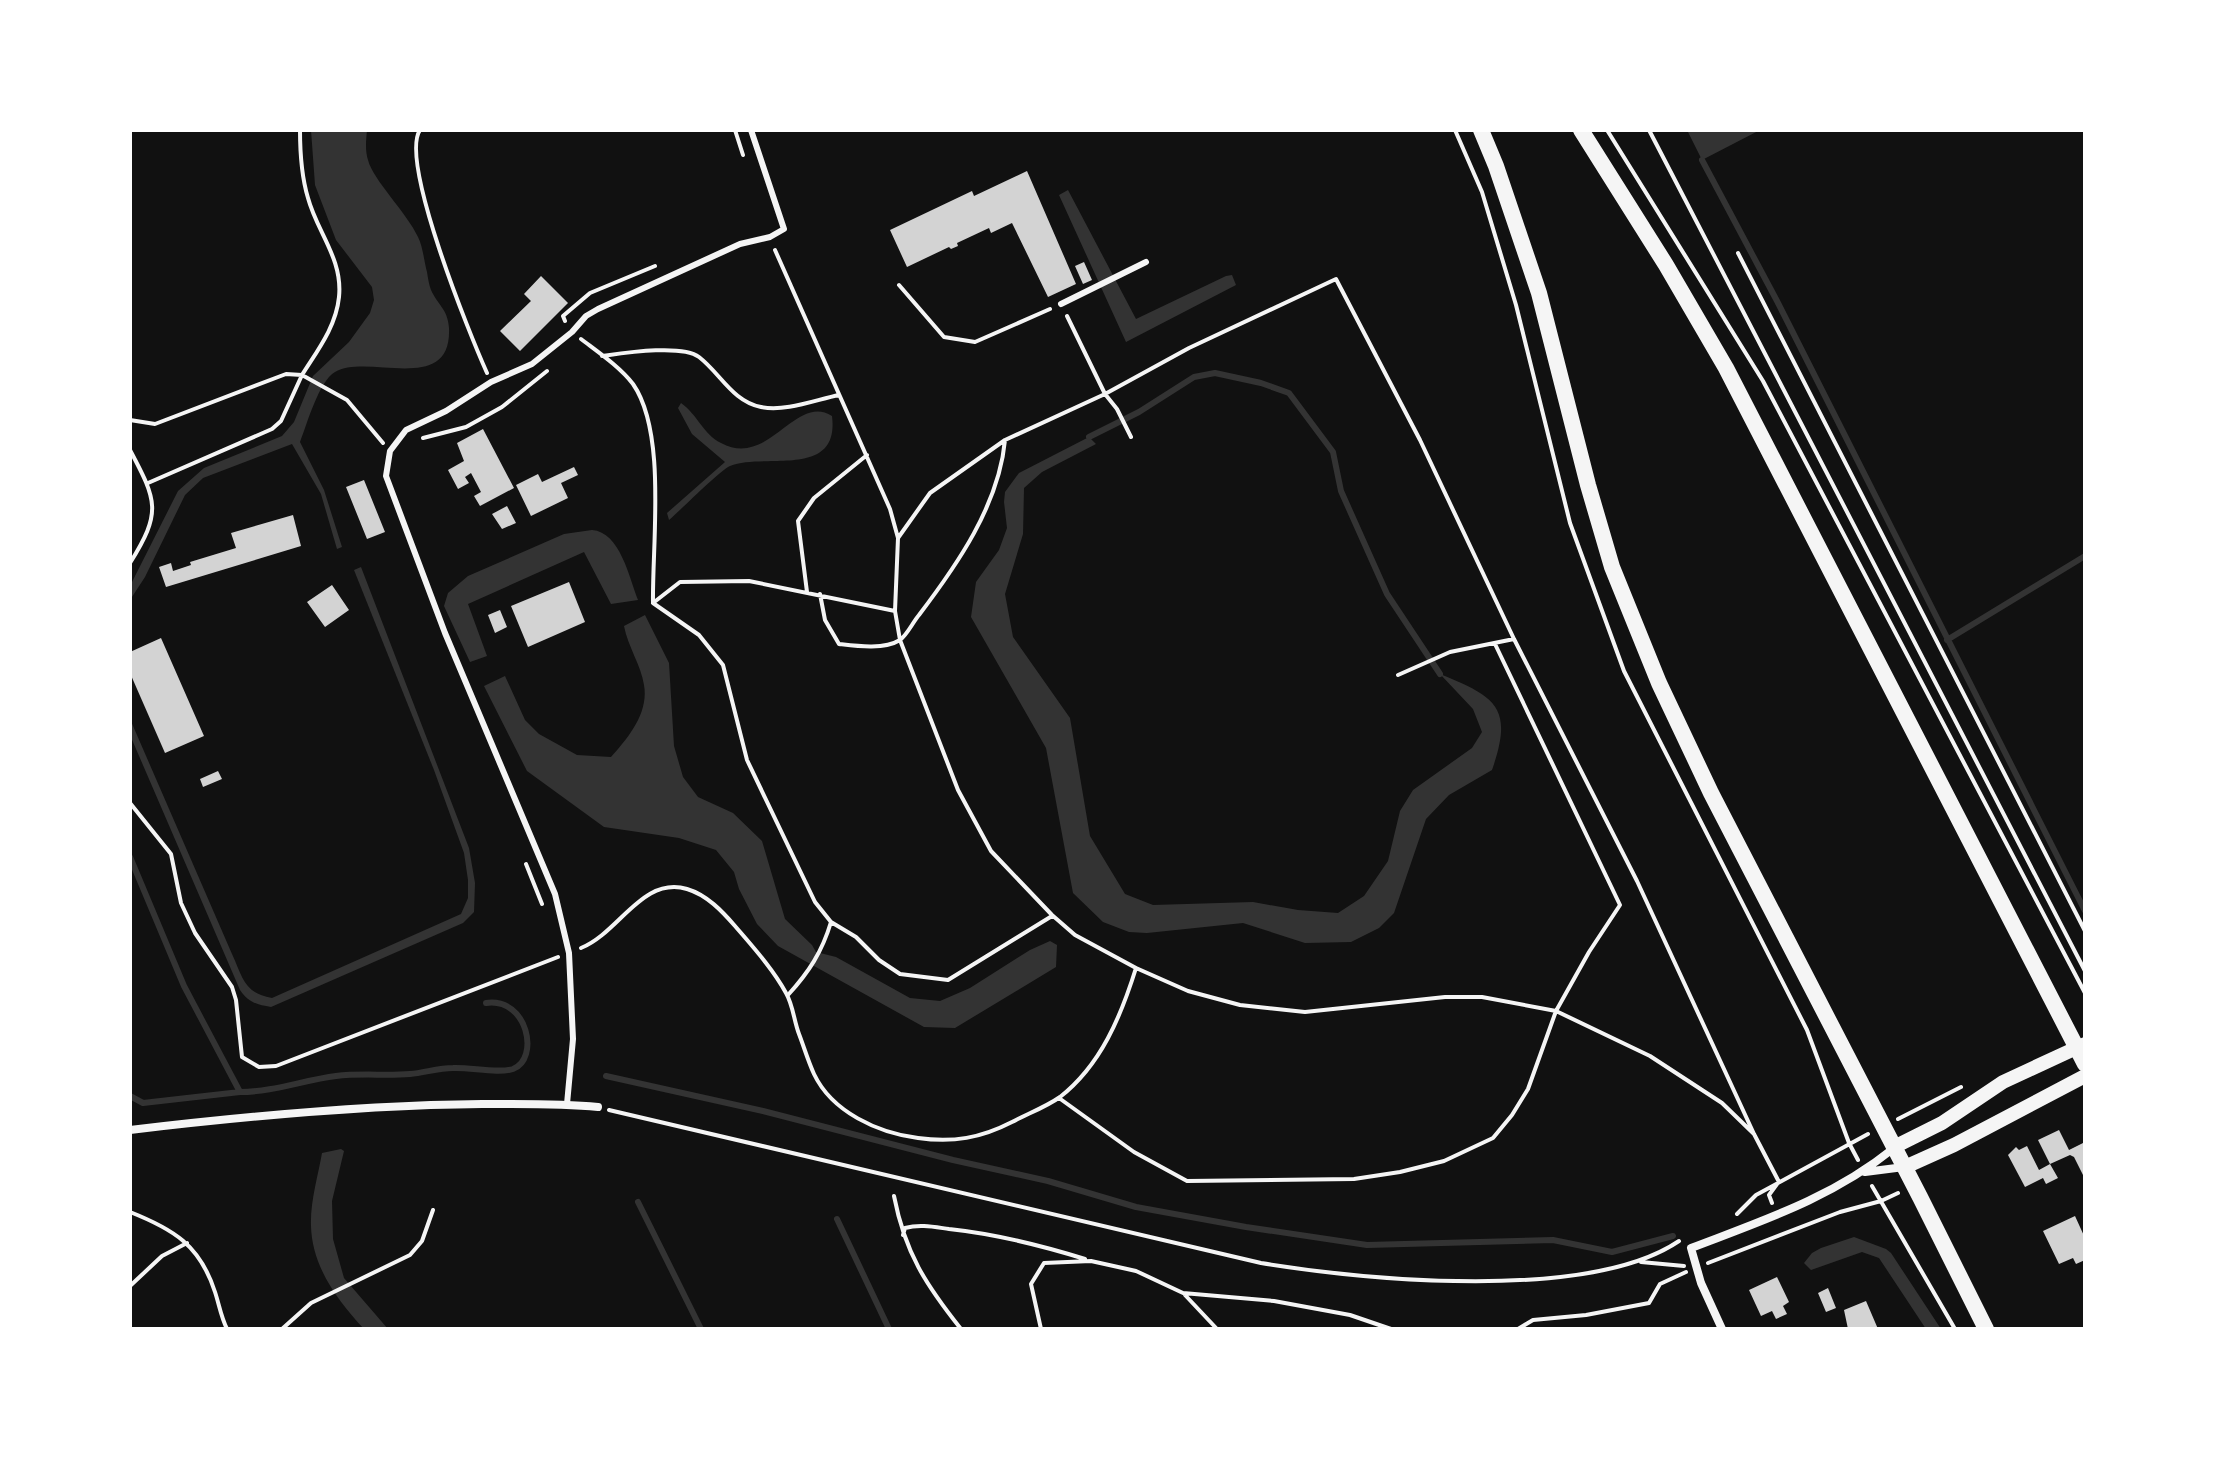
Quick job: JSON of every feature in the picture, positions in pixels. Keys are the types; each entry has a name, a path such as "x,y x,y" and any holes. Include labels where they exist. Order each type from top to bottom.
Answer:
{"main road":[{"path":"1481,130 1539,293 1588,485 1612,567 1636,627 1711,793 1986,1329"},
{"path":"1581,130 1726,368 2081,1046 2085,1064"}],"street":[{"path":"1722,1329 1691,1248 1814,1199 1865,1172 1894,1147 1942,1123 2003,1082 2081,1046"},
{"path":"1865,1172 1905,1167 1954,1145 2085,1076"},
{"path":"130,1130 396,1104 567,1104 598,1107"}],"lane":[{"path":"567,1104 573,1039 569,953 555,894 445,633 386,476 390,451 406,430 446,411 491,382 532,364 598,309 740,244 770,237 784,229 751,130"},
{"path":"1061,304 1146,262"}],"path":[{"path":"148,483 272,429 281,421 325,340 334,319 340,281 326,236 308,201 300,164 300,130"},
{"path":"420,130 416,136 416,168 445,268 491,382"},
{"path":"735,130 744,157"},
{"path":"1607,130 1763,381 2085,993"},
{"path":"1649,130 2085,971"},
{"path":"770,237 890,509 898,538 895,611 900,640 946,761 991,851 1052,915 1075,935 1136,968 1188,991 1240,1005 1305,1012 1445,997 1482,997 1556,1011 1650,1056 1722,1103 1754,1134"},
{"path":"1738,253 2085,931"},
{"path":"898,538 930,493 1005,440 1336,279 1420,440 1514,639 1637,881 1779,1182 1849,1143"},
{"path":"899,285 944,337 975,342 1061,304 1105,394 1117,409 1131,437"},
{"path":"572,332 632,383 649,418 655,453 653,603"},
{"path":"602,356 684,351 698,356 742,400 760,407 780,408 839,395"},
{"path":"130,420 155,424 286,374 304,376 347,400 390,451 466,427 502,407 550,368"},
{"path":"820,594 825,620 839,644 868,648 900,640 942,584 983,515 1003,465 1005,440"},
{"path":"130,450 148,483 154,508 151,523 130,563"},
{"path":"807,592 798,521 814,498 867,455"},
{"path":"653,603 680,582 749,581 895,611"},
{"path":"653,603 699,635 723,665 747,760 815,902 831,922 856,937 879,960 900,974 948,980 1052,915"},
{"path":"1398,675 1450,652 1514,639"},
{"path":"1058,1098 1134,1152 1187,1181 1354,1179 1444,1161 1493,1138 1528,1089 1556,1011 1620,905 1495,644"},
{"path":"130,803 171,854 181,903 195,933 232,987 242,1057 259,1067 276,1066 569,953 601,938 653,891 669,887 684,888 701,895 724,914 757,951 788,995 814,1075 846,1111 880,1128 918,1138 969,1139 996,1131 1058,1098 1083,1076 1103,1048 1125,1004 1136,968"},
{"path":"523,856 544,909"},
{"path":"788,995 808,973 824,945 831,922"},
{"path":"556,945 559,972"},
{"path":"598,1107 1261,1263 1309,1271 1475,1280 1583,1275 1639,1262 1696,1267 1840,1212 1881,1201 1955,1329"},
{"path":"894,1196 903,1235 928,1287 961,1329"},
{"path":"282,1329 311,1303 410,1255 422,1241 433,1210"},
{"path":"130,1212 164,1226 187,1243 206,1268 227,1329"},
{"path":"903,1235 905,1228 915,1225 1018,1239 1136,1271 1183,1293 1274,1301 1350,1315 1391,1329"},
{"path":"130,1286 162,1256 187,1243"},
{"path":"1041,1329 1031,1284 1044,1263 1091,1261"},
{"path":"1518,1329 1533,1320 1586,1315 1649,1303 1660,1284 1686,1272"},
{"path":"1183,1293 1217,1329"}],"shaded area":[{"path":"311,130 367,130 366,153 371,168 420,241 430,288 448,321 446,349 437,361 423,367 349,367 329,377 319,393 300,442 324,490 342,547 337,549 321,494 292,444 203,478 185,495 145,577 130,600 130,586 178,491 204,468 282,436 294,422 313,376 349,342 370,313 374,300 372,287 336,240 315,185"},
{"path":"1687,130 1760,130 1702,160"},
{"path":"1068,190 1136,319 1226,276 1232,275 1236,285 1126,342 1059,195"},
{"path":"681,403 715,439 738,448 753,447 806,414 819,412 832,416 831,436 824,449 812,456 730,466 669,520 667,513 725,462 692,434 678,408"},
{"path":"1089,437 1096,444 1042,472 1024,488 1023,534 1005,594 1013,637 1070,718 1090,836 1125,894 1153,905 1253,902 1338,913 1364,896 1388,861 1400,811 1413,790 1472,748 1482,732 1473,709 1440,674 1475,690 1495,707 1501,732 1492,770 1449,795 1426,819 1394,913 1379,928 1351,942 1305,943 1243,923 1147,933 1129,932 1103,922 1073,893 1046,748 971,617 976,582 999,550 1007,528 1005,492 1019,473"},
{"path":"592,530 602,533 616,547 638,600 611,604 584,552 468,604 487,656 470,662 444,606 448,593 468,576 564,534"},
{"path":"361,567 469,848 475,883 474,912 463,923 271,1007 261,1005 240,990 130,735 130,719 239,970 255,992 272,998 461,914 468,898 464,853 354,570"},
{"path":"645,615 669,663 674,746 683,777 698,797 733,813 762,841 785,919 816,952 836,957 910,998 940,1001 970,988 1050,941 1057,945 1056,967 955,1028 924,1027 778,946 757,924 734,872 716,850 679,838 604,827 527,771 484,686 505,676 525,720 539,734 577,755 611,757 630,733 643,705 644,685 624,626"},
{"path":"344,1151 332,1201 333,1239 344,1278 388,1329 364,1329 345,1307 321,1269 312,1241 313,1198 322,1153"},
{"path":"1854,1237 1891,1253 1941,1329 1926,1329 1879,1258 1862,1252 1811,1270 1804,1263 1821,1248"}],"building":[{"path":"1027,171 1076,284 1048,297 1012,223 991,233 989,228 957,243 958,246 949,247 907,267 890,230 972,191 974,196"},
{"path":"1084,262 1092,280 1083,284 1075,266"},
{"path":"541,276 568,303 520,351 500,331 531,301 524,294"},
{"path":"483,429 514,488 480,506 474,496 481,492 471,473 465,477 469,483 458,489 448,470 464,461 457,443"},
{"path":"574,467 578,475 561,483 568,498 531,516 516,485 538,474 542,482"},
{"path":"364,480 385,532 367,539 346,487"},
{"path":"507,506 516,523 502,529 492,514"},
{"path":"293,515 301,546 166,587 159,567 171,563 173,571 191,565 190,562 236,548 231,533"},
{"path":"569,582 585,622 528,647 511,606"},
{"path":"332,585 349,610 325,627 307,602"},
{"path":"500,610 507,627 495,633 488,615"},
{"path":"161,638 204,736 165,753 130,673 130,652"},
{"path":"218,771 222,779 203,787 200,779"},
{"path":"2059,1130 2069,1150 2083,1143 2085,1179 2070,1155 2050,1164 2038,1140"},
{"path":"2027,1146 2039,1170 2050,1164 2058,1178 2046,1184 2043,1178 2025,1187 2008,1155 2016,1147 2019,1150"},
{"path":"2075,1216 2085,1238 2085,1260 2076,1264 2073,1258 2059,1264 2043,1231"},
{"path":"1777,1277 1789,1302 1783,1306 1787,1314 1776,1319 1772,1311 1761,1316 1749,1290"},
{"path":"1828,1288 1836,1308 1826,1312 1818,1293"},
{"path":"1866,1301 1878,1329 1848,1329 1844,1310"}],"waterway":[{"path":"1702,160 1777,301 2085,911"},
{"path":"1089,437 1139,412 1194,377 1215,373 1289,393 1333,452 1341,491 1387,594 1440,674"},
{"path":"1947,640 2085,556"},
{"path":"130,857 184,986 240,1092 345,1075 410,1074 453,1068 513,1069 526,1054 525,1030 512,1009 486,1003"},
{"path":"606,1076 1048,1181 1136,1207 1246,1227 1367,1245 1553,1240 1612,1252 1673,1236"},
{"path":"130,1096 143,1103 240,1092"},
{"path":"638,1202 701,1329"},
{"path":"837,1219 889,1329"}]}
